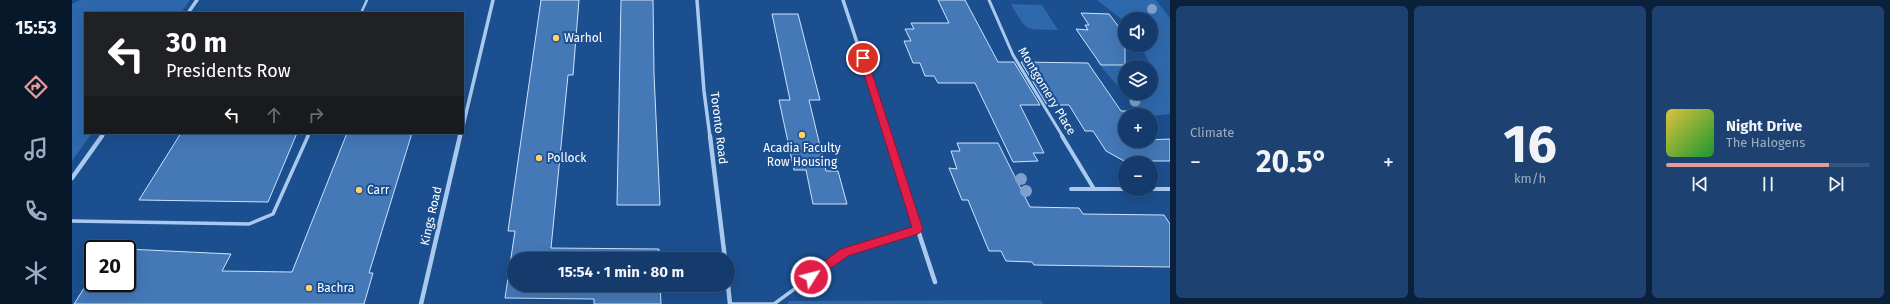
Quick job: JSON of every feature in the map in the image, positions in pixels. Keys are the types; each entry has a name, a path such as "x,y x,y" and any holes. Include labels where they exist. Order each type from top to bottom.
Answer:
{"street":[{"path":"189,12 197,0"},
{"path":"464,122 493,0"},
{"name":"Toronto Road","path":"697,0 704,91 724,252"},
{"path":"843,0 935,282"},
{"name":"Montgomery Place","path":"990,0 1013,55 1094,188"},
{"path":"72,178 103,134"},
{"name":"Kings Road","path":"421,304 461,134"},
{"path":"1071,189 1118,189"},
{"path":"1158,189 1170,189"},
{"path":"729,292 730,304"}],"lane":[{"path":"361,12 367,0"},
{"path":"72,221 249,224 274,214 309,134"},
{"path":"730,304 774,304 845,252 918,230"}],"shaded area":[{"path":"80,0 190,0 182,12 84,12 84,134 91,134 72,161 72,4"},
{"path":"1097,0 1156,0 1170,18 1170,114 1158,115 1158,108 1137,108 1130,100 1158,100 1158,60 1148,60 1144,52 1158,52 1158,12 1118,12 1118,16"},
{"path":"1011,4 1042,5 1058,30 1039,30 1028,28 1024,25"},
{"path":"1097,62 1118,65 1118,86"},
{"path":"1041,300 1043,304 788,304 788,301"}],"building":[{"path":"541,0 579,0 573,75 568,75 551,248 659,249 659,252 512,252 515,231 508,231"},
{"path":"621,0 653,0 654,74 660,205 617,205"},
{"path":"938,0 965,0 998,62 1014,62 1040,105 1020,105 1044,153 1033,153 1038,161 1013,162 975,83 938,83 934,76 925,76 920,63 913,63 904,41 911,41 905,29 914,29 911,23 949,23"},
{"path":"1081,13 1109,14 1118,26 1118,52 1125,52 1125,60 1118,60 1118,65 1101,65 1076,29 1088,30 1085,25 1089,25"},
{"name":"Acadia Faculty Row Housing","path":"772,14 798,14 820,100 809,100 826,171 838,171 847,204 813,204 806,170 794,170 779,100 790,100"},
{"path":"1021,62 1088,63 1119,108 1118,148 1158,148 1158,140 1170,139 1170,161 1158,161 1158,156 1118,156 1118,158 1106,151 1093,131 1085,131 1069,105 1047,105"},
{"path":"180,134 297,134 268,202 139,200"},
{"path":"347,134 412,134 369,273 373,273 364,304 74,304 84,288 84,292 136,292 136,249 231,254 222,271 292,272"},
{"path":"957,143 998,143 1030,207 1079,208 1083,214 1164,215 1170,224 1170,267 1034,265 1032,262 1006,261 1001,251 989,251 968,200 962,200 949,168 957,169 951,151 960,151"},
{"path":"507,285 507,292 660,292 661,304 594,304 594,299 505,298"}],"place":[{"name":"Warhol","path":"556,38"},
{"name":"Acadia Faculty Row Housing","path":"802,135"},
{"name":"Pollock","path":"539,158"},
{"name":"Carr","path":"359,190"},
{"name":"Bachra","path":"309,288"}],"route":[{"path":"811,277 845,252 918,230 863,58"}]}
